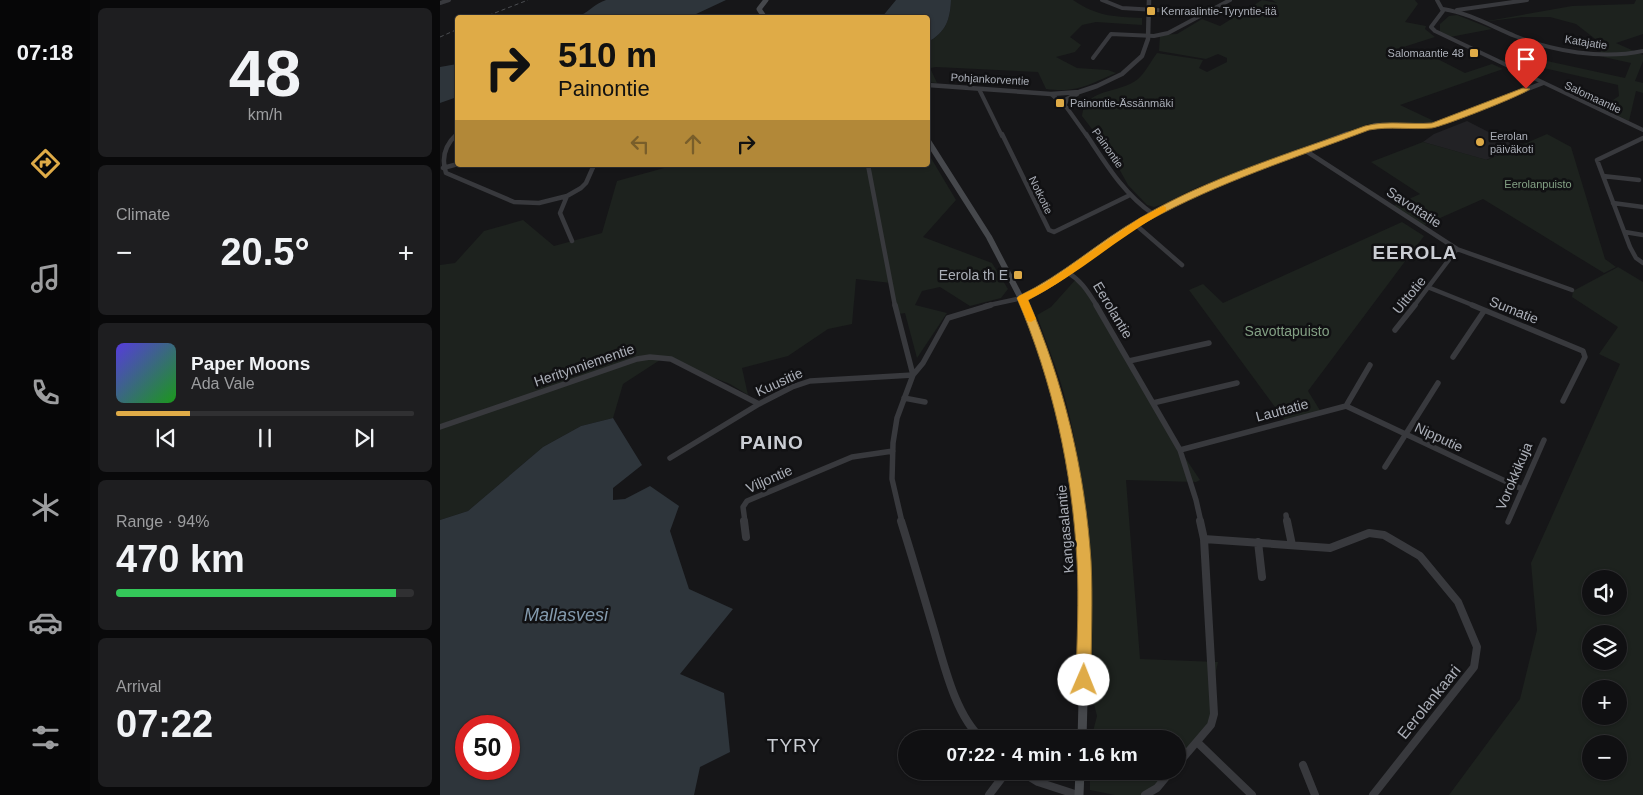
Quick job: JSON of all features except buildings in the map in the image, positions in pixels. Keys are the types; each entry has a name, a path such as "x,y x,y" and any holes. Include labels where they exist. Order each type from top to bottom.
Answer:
{"main road":[{"path":"763,15 759,9 766,0"},
{"name":"Kangasalantie","path":"930,144 1006,266 1041,341 1055,385 1073,463 1084,562 1085,631 1082,730"},
{"path":"1079,795 1080,780"}],"street":[{"path":"440,3 449,0"},
{"path":"1102,0 1122,8 1207,13"},
{"path":"1064,106 1067,99 1079,92 1109,81 1133,65 1142,56 1148,36 1149,0"},
{"path":"1093,58 1111,34 1148,36 1168,33 1230,0"},
{"path":"1437,0 1443,9"},
{"path":"1503,0 1510,2"},
{"path":"1455,11 1527,0"},
{"name":"Katajatie","path":"1443,9 1455,11 1518,37 1545,44 1622,56 1643,50"},
{"name":"Salomaantie","path":"1443,9 1442,14 1431,27 1435,31 1643,130"},
{"path":"972,730 963,714 948,676 896,499 892,479 897,418 913,375 923,363 948,318 970,310 1036,293 1153,214 1202,190 1376,125 1434,125 1543,83"},
{"name":"Pohjankorventie","path":"930,85 1051,94"},
{"name":"Notkotie","path":"979,89 1049,230 1054,232 1128,196"},
{"path":"1051,94 1079,92"},
{"name":"Painontie","path":"1051,94 1064,106 1128,196 1153,214"},
{"path":"455,137 446,146 442,160 447,174 514,202 525,204 549,201 567,196 586,183 593,167"},
{"path":"1643,138 1597,160 1633,254 1643,263"},
{"name":"Savottatie","path":"1306,151 1457,249 1572,290"},
{"path":"444,168 455,165"},
{"path":"868,167 896,311 913,375"},
{"path":"1603,176 1639,180"},
{"path":"567,196 560,212 570,230 572,241"},
{"path":"1613,203 1643,207"},
{"path":"1136,225 1182,265"},
{"path":"1625,232 1643,234"},
{"name":"Uittotie","path":"1395,330 1430,288 1457,249"},
{"name":"Eerolantie","path":"1067,272 1077,278 1086,288 1180,450 1199,512 1204,539 1214,714 1210,725 1186,755"},
{"name":"Sumatie","path":"1430,288 1583,351 1585,357 1563,402"},
{"path":"1453,357 1484,311"},
{"path":"1129,361 1209,343"},
{"name":"Heritynniementie","path":"440,427 638,359 650,357 671,359 759,404"},
{"path":"1346,406 1370,365"},
{"name":"Kuusitie","path":"670,458 759,404 792,387 810,381 913,375"},
{"path":"1153,403 1237,383"},
{"path":"1385,467 1438,383"},
{"path":"904,398 925,402"},
{"name":"Nipputie","path":"1346,406 1522,489"},
{"name":"Lauttatie","path":"1180,450 1346,406"},
{"name":"Vorokkikuja","path":"1508,522 1544,440"},
{"name":"Viljontie","path":"746,537 743,507 747,501 852,457 893,451"},
{"path":"1286,514 1292,545"},
{"name":"Eerolankaari","path":"1204,539 1330,548 1369,533 1384,535 1420,556 1458,602 1477,647 1474,667 1373,795"},
{"path":"1258,542 1262,577"},
{"path":"1197,742 1246,793"},
{"path":"1303,765 1315,795"},
{"path":"989,795 1000,780"},
{"path":"1035,780 1079,795"},
{"path":"1145,795 1157,788 1164,780"}],"shaded area":[{"path":"1467,121 1518,147 1486,160 1423,142 1434,134"}],"green space":[{"path":"951,0 1073,0 1106,15 1142,18 1142,25 1096,22 1082,25 1070,37 1081,45 1075,52 1056,57 1077,68 1108,70 1116,73 1082,87 1057,90 1046,89 1038,72 930,68 930,41 943,30 950,14"},
{"path":"1262,0 1277,3 1272,0 1415,0 1418,4 1405,22 1426,26 1425,29 1435,37 1394,50 1412,59 1428,54 1465,73 1492,64 1503,69 1400,105 1436,122 1369,124 1198,187 1161,205 1154,207 1147,205 1128,185 1111,154 1082,116 1085,107 1089,100 1096,96 1131,84 1138,79 1157,53 1203,60 1199,68 1207,72 1227,62 1227,58 1218,54 1206,59 1159,51 1160,35 1177,34 1202,19 1220,26"},
{"path":"1636,0 1643,0 1643,34 1616,43 1643,55 1643,61 1635,81 1643,83 1643,93 1636,91 1629,121 1601,108 1619,96 1618,85 1526,64 1510,65 1499,61 1519,55 1625,78 1631,63 1599,56 1603,45 1576,24 1550,17 1522,17 1482,22 1572,6 1634,4"},
{"path":"1457,15 1492,29 1450,37 1440,33 1440,24 1449,16"},
{"path":"930,68 937,83 930,82"},
{"name":"Eerolanpuisto","path":"1547,134 1571,147 1605,259 1616,267 1604,273 1483,199 1422,226 1393,206 1420,194 1371,162 1423,142 1487,160"},
{"path":"930,156 956,200 923,237 992,263 1008,289 1001,298 970,306 940,287 922,291 915,305 947,313 917,358 905,313 899,314 891,283 856,279 852,324 828,329 788,356 742,368 748,395 730,384 663,358 623,384 613,418 581,426 543,447 468,511 440,520 440,265 455,263 484,231 523,220 554,246 602,233 617,181 668,167 930,167"},
{"name":"Savottapuisto","path":"1402,222 1424,236 1308,391 1321,412 1286,422 1189,290 1203,284 1223,303"},
{"path":"1618,267 1643,282 1643,795 1449,795 1520,699 1537,630 1531,563 1620,364 1599,354 1618,327 1572,297 1573,291"},
{"path":"1077,278 1086,288 1180,450 1200,480 1196,482 1126,480 1140,659 1218,662 1213,684 1211,725 1186,754 1186,730 1093,730 1097,716 1092,696 1088,546 1080,472 1074,435 1062,388 1037,315 1051,307"},
{"path":"1090,780 1161,780 1145,795 1115,795 1090,790"}],"water":[{"path":"606,0 726,0 694,15 580,15"},
{"path":"896,0 951,0 950,14 946,25 939,34 930,41 930,15 884,15"},
{"path":"455,64 455,98 440,103 440,67"},
{"name":"Mallasvesi","path":"613,418 642,465 613,488 613,500 625,499 650,486 679,506 670,531 689,589 733,609 680,674 724,693 730,752 700,767 694,795 440,795 440,520 468,511 543,447 581,426"}],"railway":[{"path":"490,15 528,0"},
{"path":"440,37 455,30"}],"slow traffic":[{"path":"1031,319 1022,298 1036,293 1143,220 1163,209"}],"place":[{"name":"Kenraalintie-Tyryntie-itä","path":"1151,11"},
{"name":"Salomaantie 48","path":"1474,53"},
{"name":"Painontie-Ässänmäki","path":"1060,103"},
{"name":"Eerolan päiväkoti","path":"1480,142"},
{"name":"Eerola th E","path":"1018,275"}],"district":[{"name":"EEROLA","path":"1415,252"},
{"name":"PAINO","path":"772,442"},
{"name":"TYRY","path":"794,745"}],"route":[{"path":"1084,680 1084,562 1073,463 1053,378 1041,341 1022,298 1036,293 1047,286 1143,220 1202,190 1376,125 1434,125 1526,89"}]}
